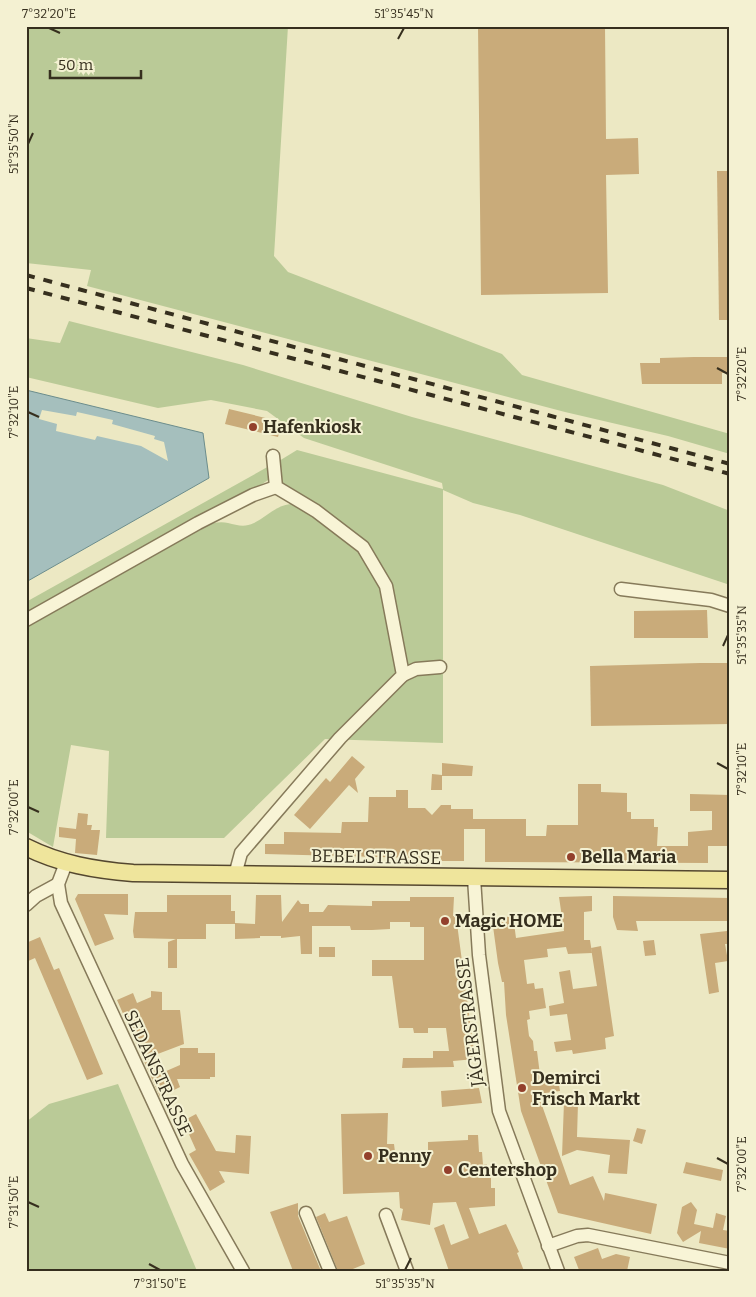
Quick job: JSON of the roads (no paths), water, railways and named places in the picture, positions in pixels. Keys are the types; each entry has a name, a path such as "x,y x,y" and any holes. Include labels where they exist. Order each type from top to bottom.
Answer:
{"main road":[{"name":"BEBELSTRASSE","path":"26,847 66,863 105,871 133,873 730,880"}],"street":[{"path":"273,456 276,487"},
{"path":"26,620 198,523 253,495 276,487"},
{"path":"276,487 316,511 363,547 386,586 403,675"},
{"path":"621,589 712,600 730,606"},
{"path":"235,875 241,853 340,738 403,675 416,669 440,667"},
{"path":"26,905 36,896 58,884 66,863"},
{"name":"JÄGERSTRASSE","path":"474,878 479,955 499,1111 558,1271"},
{"name":"SEDANSTRASSE","path":"58,884 61,903 148,1094 182,1164 243,1271"},
{"path":"306,1213 330,1271"},
{"path":"386,1216 407,1271"},
{"path":"548,1246 577,1236 588,1235 712,1265 730,1263"}],"water":[{"path":"26,390 203,433 209,478 26,582"}],"railway":[{"path":"26,275 730,464"},
{"path":"26,288 730,474"}],"place":[{"name":"Hafenkiosk","path":"253,427"},
{"name":"Bella Maria","path":"571,857"},
{"name":"Magic HOME","path":"445,921"},
{"name":"Demirci Frisch Markt","path":"522,1088"},
{"name":"Penny","path":"368,1156"},
{"name":"Centershop","path":"448,1170"}]}
